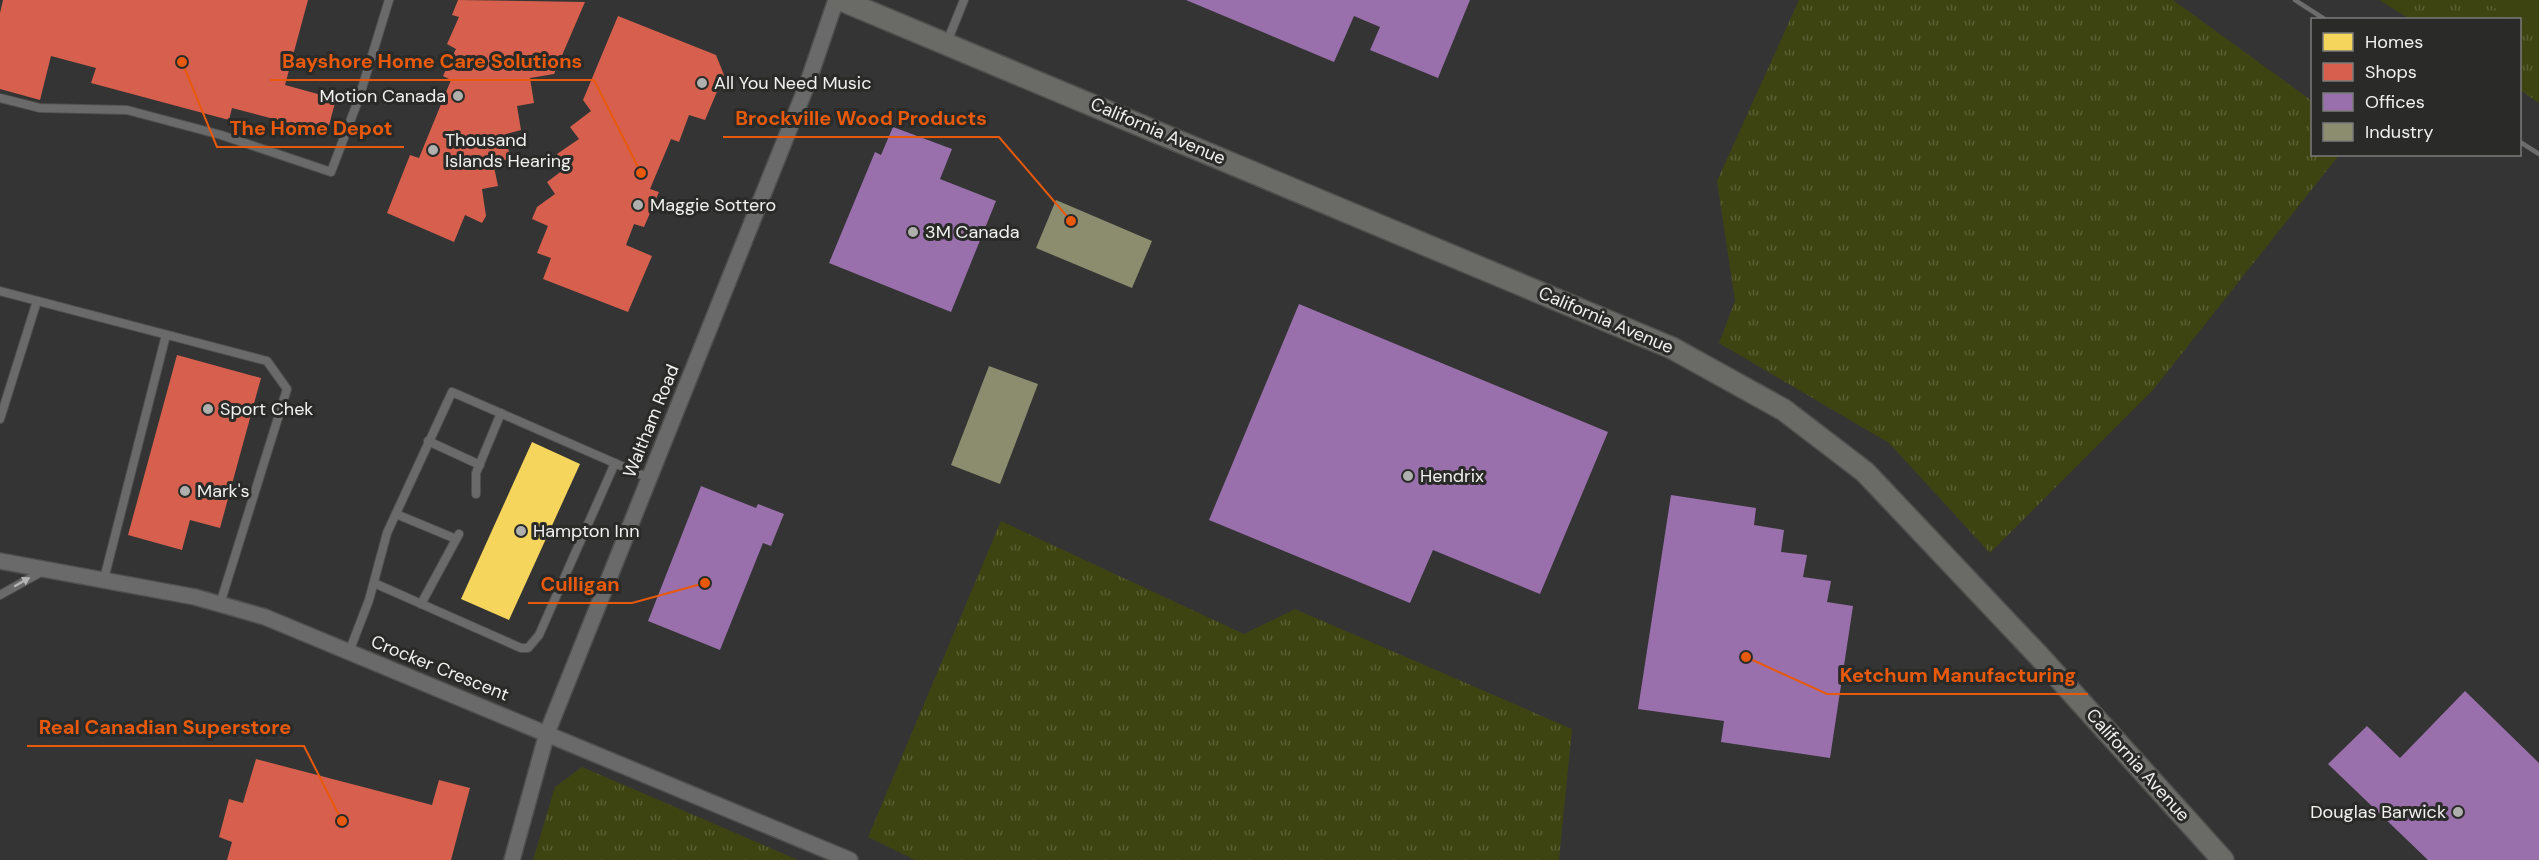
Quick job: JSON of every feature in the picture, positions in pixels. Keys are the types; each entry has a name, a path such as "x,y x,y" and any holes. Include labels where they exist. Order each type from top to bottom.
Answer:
{"street":[{"name":"Waltham Road","path":"512,860 547,733 807,85 836,0"},
{"name":"California Avenue","path":"841,0 1672,348 1784,410 1865,472 2040,657 2223,860"},
{"name":"Crocker Crescent","path":"0,561 195,597 265,617 850,860"}],"lane":[{"path":"0,99 40,108 127,110 221,135 331,172 359,98 389,0"},
{"path":"947,43 964,0"},
{"path":"0,291 267,361 287,389 220,604"},
{"path":"0,419 37,301"},
{"path":"104,579 166,335"},
{"path":"349,652 374,582 387,533 452,392 649,478"},
{"path":"476,494 476,473 501,413"},
{"path":"428,441 480,465"},
{"path":"374,582 521,648 528,648 539,635 615,463"},
{"path":"396,514 458,537 421,603"},
{"path":"0,595 45,570"}],"green space":[{"path":"1799,0 2173,0 2311,100 2311,156 2338,156 2153,390 1990,553 1889,443 1719,343 1735,301 1717,181"},
{"path":"2379,0 2539,0 2539,103 2521,91 2521,18 2408,18"},
{"path":"2481,0 2539,0 2539,34 2521,24 2521,18 2512,18"},
{"path":"1001,521 1244,634 1295,609 1572,729 1559,860 915,860 868,837"},
{"path":"582,767 798,860 533,860 555,787"}],"building: Homes":[{"name":"Hampton Inn","path":"532,442 580,464 509,620 461,599"}],"building: Shops":[{"path":"3,0 308,0 285,85 336,99 327,133 232,108 229,120 91,83 96,68 51,56 40,100 0,89 0,13"},
{"path":"458,0 585,2 554,74 530,78 534,103 517,106 521,130 506,134 510,159 493,162 498,186 482,189 486,216 482,223 465,215 454,242 387,213 410,155 419,158 451,80 443,76 456,49 447,44 459,17 452,15"},
{"path":"618,16 716,55 724,75 705,120 689,115 679,142 671,139 650,189 659,192 644,227 634,224 626,245 652,256 628,312 543,279 551,258 537,253 548,226 532,219 537,207 555,194 547,182 567,167 557,154 579,139 570,127 591,111 583,100"},
{"path":"177,355 261,378 220,528 190,520 182,550 128,535"},
{"path":"256,759 432,805 439,780 470,788 451,860 227,860 232,842 219,837 229,799 243,803"}],"building: Offices":[{"path":"1186,0 1470,0 1438,78 1370,50 1380,27 1354,16 1334,62"},
{"name":"3M Canada","path":"893,127 952,149 940,179 996,201 951,312 829,263 875,152 881,155"},
{"name":"Hendrix","path":"1299,304 1608,432 1540,594 1433,550 1410,603 1209,520"},
{"path":"701,486 756,508 758,504 784,514 771,546 763,543 720,650 648,621"},
{"path":"1671,495 1756,508 1754,525 1784,530 1781,552 1807,555 1803,577 1831,581 1827,602 1853,606 1830,758 1721,742 1724,721 1638,709"},
{"name":"Douglas Barwick","path":"2465,691 2539,763 2539,860 2428,860 2328,764 2367,726 2400,758"}],"building: Industry":[{"path":"1056,200 1152,241 1132,288 1036,248"},
{"path":"989,366 1038,384 1000,484 951,465"}],"railway":[{"path":"2295,0 2323,18"},
{"path":"2521,143 2539,154"}],"place":[{"name":"The Home Depot","path":"182,62"},
{"name":"All You Need Music","path":"702,83"},
{"name":"Motion Canada","path":"458,96"},
{"name":"Thousand Islands Hearing","path":"433,150"},
{"name":"Bayshore Home Care Solutions","path":"641,173"},
{"name":"Maggie Sottero","path":"638,205"},
{"name":"Brockville Wood Products","path":"1071,221"},
{"name":"3M Canada","path":"913,232"},
{"name":"Sport Chek","path":"208,409"},
{"name":"Hendrix","path":"1408,476"},
{"name":"Mark's","path":"185,491"},
{"name":"Hampton Inn","path":"521,531"},
{"name":"Culligan","path":"705,583"},
{"name":"Ketchum Manufacturing","path":"1746,657"},
{"name":"Douglas Barwick","path":"2458,812"},
{"name":"Real Canadian Superstore","path":"342,821"}]}
